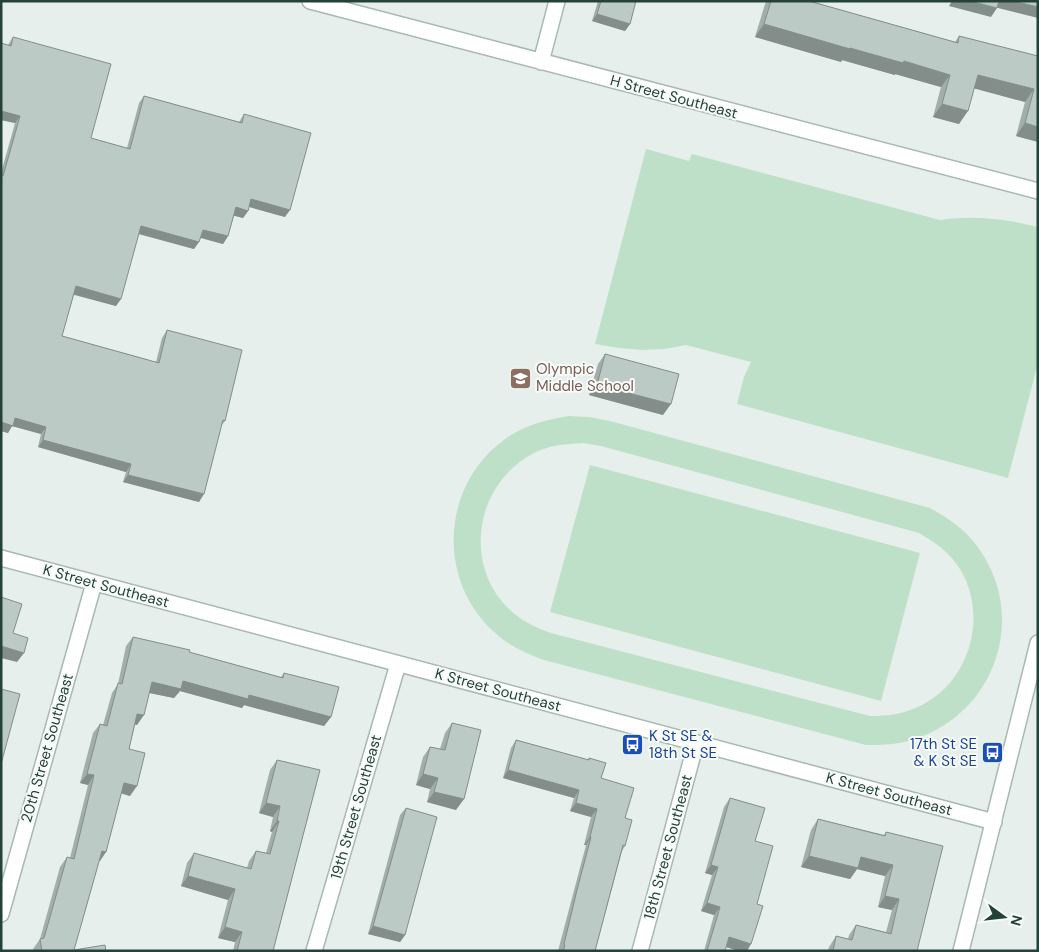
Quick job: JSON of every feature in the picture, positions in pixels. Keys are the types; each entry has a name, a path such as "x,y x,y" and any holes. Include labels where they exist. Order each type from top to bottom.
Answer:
{"street":[{"name":"H Street Southeast","path":"310,1 1038,191"},
{"path":"541,62 557,1"},
{"name":"K Street Southeast","path":"1,558 994,822"},
{"name":"20th Street Southeast","path":"1,914 94,582"},
{"path":"961,951 1034,672 1038,644"},
{"name":"19th Street Southeast","path":"314,951 398,664"},
{"name":"18th Street Southeast","path":"640,951 696,743"}],"green space":[{"path":"646,149 689,161 692,154 940,220 989,219 1038,227 1038,363 1008,478 737,404 744,377 751,362 686,345 665,349 642,350 595,344"},
{"path":"562,417 589,417 610,421 930,508 956,524 977,546 993,574 1001,604 1001,634 995,662 981,689 962,711 938,729 908,741 866,745 544,660 510,644 492,630 473,608 461,582 455,555 454,528 460,501 471,476 488,453 518,431 539,422","holes":["583,443 601,446 919,533 941,547 961,571 970,591 973,613 972,635 966,656 955,676 941,692 916,708 896,714 870,716 551,633 535,627 520,618 501,601 489,580 482,557 481,533 486,510 496,488 511,469 532,454 544,449"]},
{"path":"590,465 920,553 881,701 550,612"}],"building":[{"path":"601,1 636,1 630,24 597,14"},
{"path":"771,1 809,1 958,43 959,36 1038,56 1038,127 1025,123 1034,89 978,75 968,111 942,104 950,75 764,24"},
{"path":"970,1 999,1 997,8"},
{"path":"1013,1 1038,1 1038,7"},
{"path":"13,37 111,64 91,138 130,149 144,96 242,123 244,114 311,133 290,210 251,199 248,211 236,207 228,236 203,230 199,242 141,226 121,299 76,286 62,336 159,363 167,330 242,350 225,421 223,420 204,494 128,475 131,464 43,440 46,427 15,418 13,426 1,422 1,175 3,176 20,116 1,111 1,43 11,46"},
{"path":"605,354 679,374 671,404 597,385"},
{"path":"1,597 22,604 13,633 28,638 24,653 1,646"},
{"path":"133,637 190,650 189,652 283,678 284,673 339,687 331,717 249,695 248,699 183,681 181,689 152,682 144,715 137,714 129,749 145,753 137,786 124,783 106,852 102,851 74,950 105,945 106,951 42,951 40,939 44,938 67,857 74,859 94,775 87,774 100,724 107,726 118,683 122,684"},
{"path":"1,689 20,694 1,764"},
{"path":"452,723 481,730 464,799 434,792 438,778 423,774 430,747 445,750"},
{"path":"516,740 606,763 601,778 634,788 625,818 632,820 625,846 623,845 595,951 563,951 597,809 576,803 579,790 508,770"},
{"path":"277,760 320,770 273,951 237,951 242,932 225,927 235,889 188,876 194,853 251,869 256,851 270,854 279,821 277,821 280,806 266,803"},
{"path":"730,798 765,808 755,841 773,846 757,904 763,906 751,944 729,937 725,951 707,951 720,907 707,903 718,867 711,865"},
{"path":"406,808 437,817 405,935 373,926"},
{"path":"818,819 885,836 886,832 943,846 917,951 833,951 836,936 852,940 856,925 891,934 899,899 885,896 893,865 861,857 858,868 809,856"}],"place":[{"name":"Olympic Middle School","path":"520,378"},
{"name":"K St SE & 18th St SE","path":"633,745"},
{"name":"17th St SE & K St SE","path":"993,753"}]}
